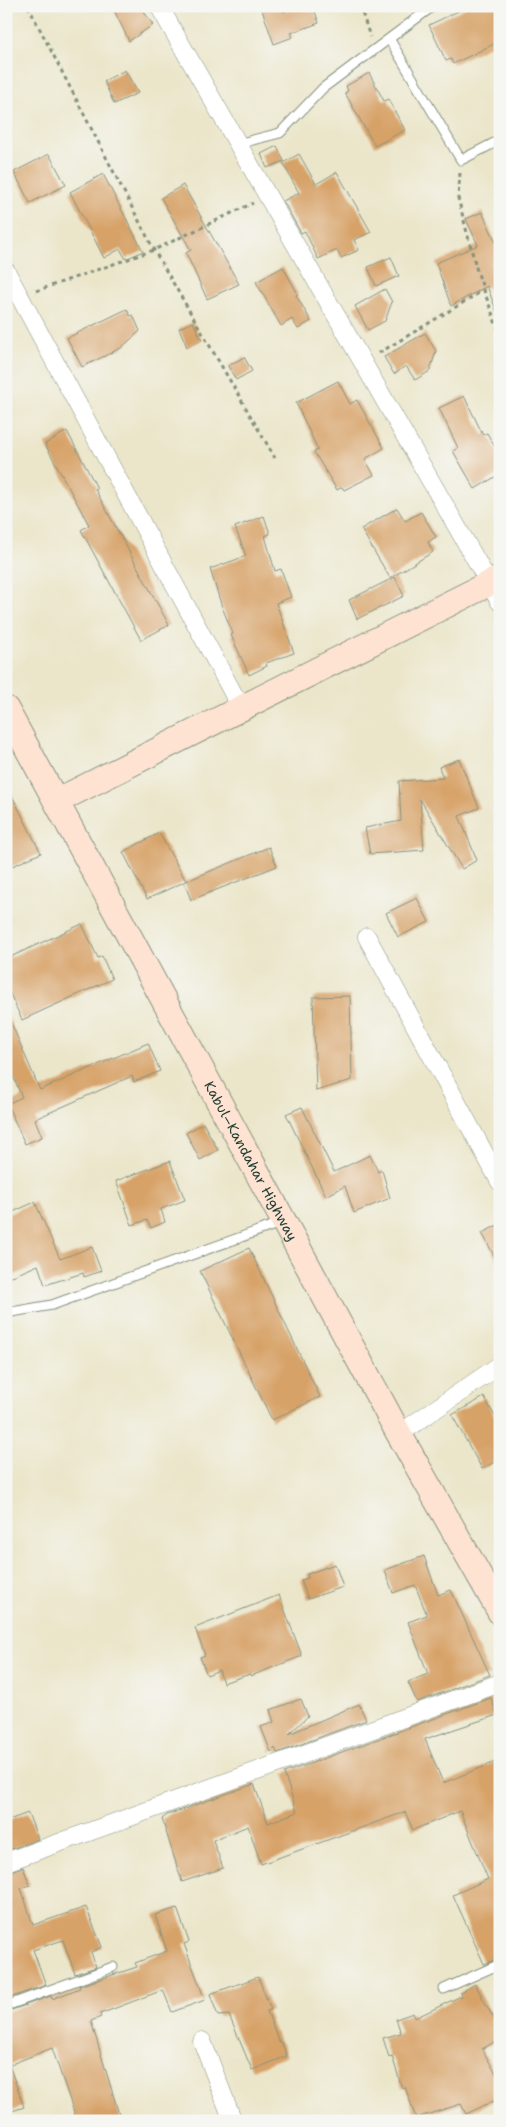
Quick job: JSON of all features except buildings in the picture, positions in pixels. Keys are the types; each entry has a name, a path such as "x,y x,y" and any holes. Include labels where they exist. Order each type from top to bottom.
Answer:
{"main road":[{"path":"57,801 241,708 496,588"},
{"name":"Kabul–Kandahar Highway","path":"6,709 399,1434 500,1612"}],"street":[{"path":"158,6 362,363 496,588"},
{"path":"6,271 241,708"},
{"path":"367,937 500,1182"},
{"path":"399,1434 500,1365"},
{"path":"6,1862 500,1683"},
{"path":"202,2041 233,2121"}],"lane":[{"path":"237,144 280,133 323,88 434,6"},
{"path":"390,40 461,160 500,140"},
{"path":"6,1313 52,1305 284,1222"},
{"path":"444,1989 500,1964"},
{"path":"6,2006 113,1967"}],"path":[{"path":"28,6 154,250 274,458"},
{"path":"360,6 375,51"},
{"path":"461,160 458,198 477,272 500,335"},
{"path":"20,297 154,250 267,196"},
{"path":"362,363 484,290"}]}
